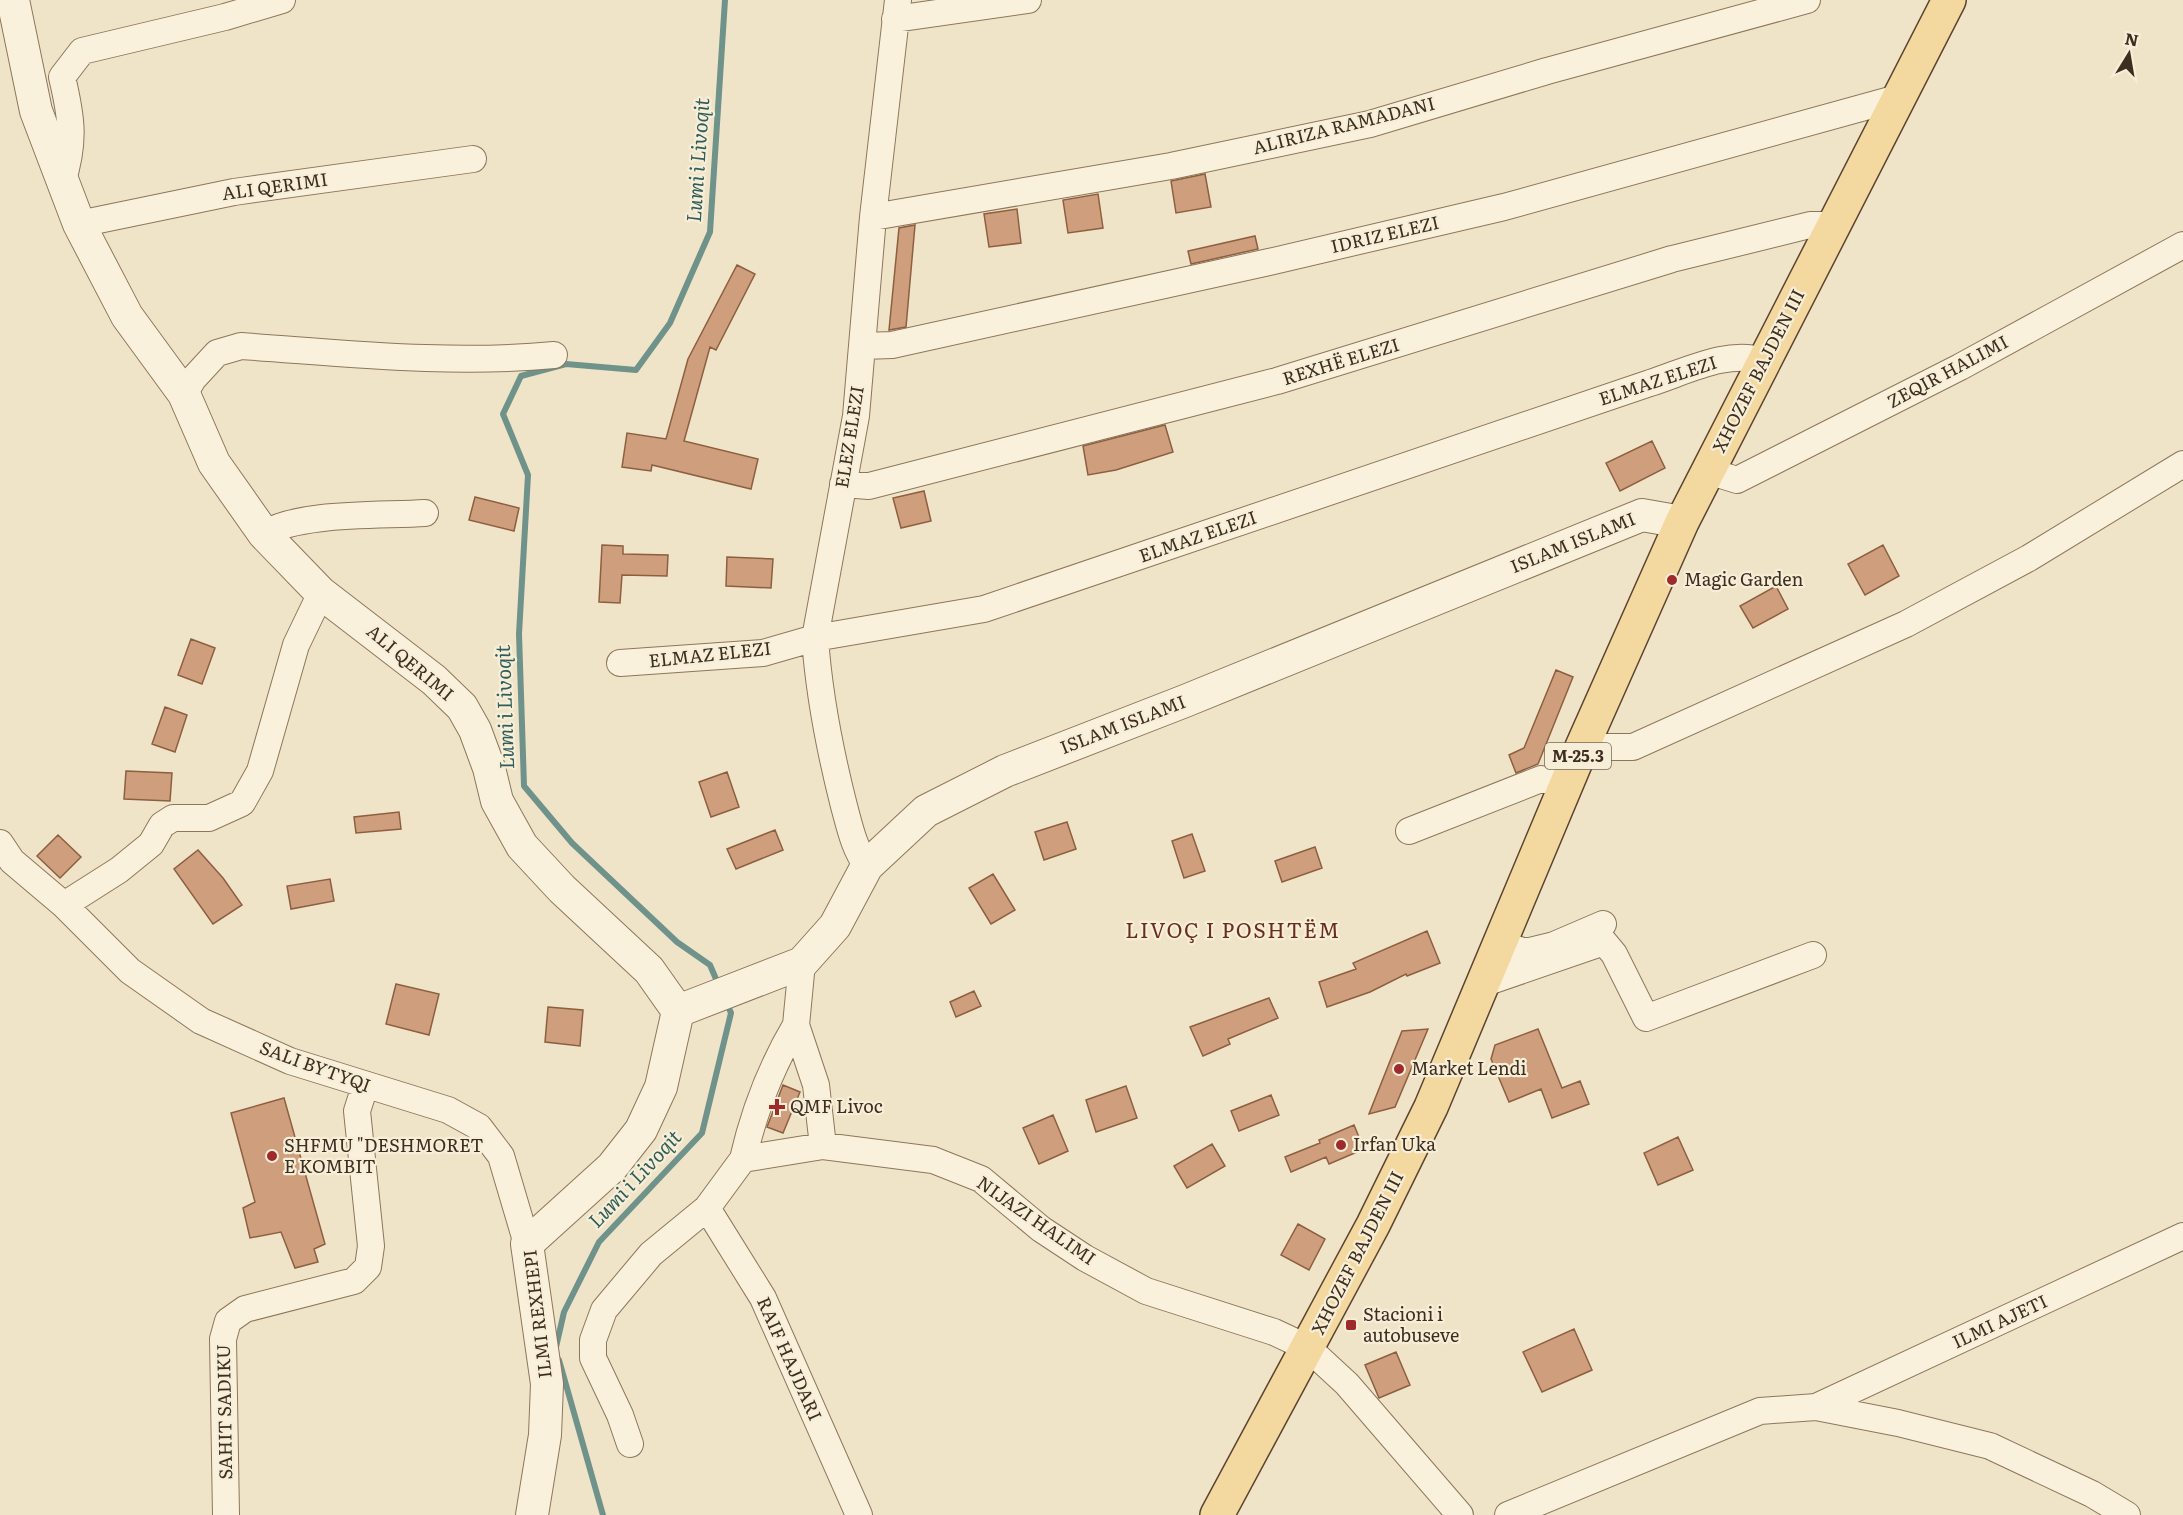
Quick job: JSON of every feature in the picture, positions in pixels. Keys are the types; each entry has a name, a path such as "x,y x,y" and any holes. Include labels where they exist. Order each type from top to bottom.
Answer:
{"main road":[{"name":"XHOZEF BAJDEN III","path":"1216,1515 1308,1348 1431,1107 1485,983 1582,747 1682,522 1949,0"}],"street":[{"name":"ALI QERIMI","path":"13,0 36,111 79,224 127,316 184,394 214,463 264,534 321,593 434,680 462,707 479,740 497,801 522,846 562,889 687,1008"},
{"path":"62,183 71,153 70,112 62,77 82,51 225,17 282,0"},
{"path":"896,10 1028,0"},
{"name":"ALIRIZA RAMADANI","path":"873,217 1171,166 1370,124 1547,71 1807,0"},
{"name":"ELEZ ELEZI","path":"867,866 857,852 832,761 817,675 815,638 856,416 873,217 896,10"},
{"name":"IDRIZ ELEZI","path":"863,346 892,345 1269,262 1504,207 1901,97"},
{"name":"ALI QERIMI","path":"79,224 234,192 473,159"},
{"name":"REXHË ELEZI","path":"843,484 869,486 1277,381 1672,259 1810,225 1835,225"},
{"name":"ZEQIR HALIMI","path":"1708,471 1737,480 1959,367 2183,246"},
{"path":"184,394 193,379 217,353 241,346 447,358 507,359 554,355"},
{"name":"ELMAZ ELEZI","path":"620,663 763,653 815,638 984,609 1650,383 1730,358 1749,356 1763,361"},
{"path":"1582,747 1633,747 1906,624 2029,558 2183,464"},
{"path":"264,534 277,525 298,521 425,513"},
{"name":"ISLAM ISLAMI","path":"802,963 834,926 867,866 926,810 1005,771 1642,515 1682,522"},
{"path":"64,905 119,870 151,844 162,825 173,818 209,818 242,802 260,771 296,645 321,593"},
{"path":"1409,831 1541,779 1567,783"},
{"name":"SALI BYTYQI","path":"0,843 12,861 64,905 129,971 201,1021 290,1060 365,1086 448,1110 479,1127 501,1156 527,1244"},
{"path":"1500,944 1526,952 1554,945 1604,924"},
{"path":"1485,983 1604,942 1614,954 1646,1018 1813,955"},
{"path":"687,1008 759,982 802,963"},
{"path":"630,1444 620,1415 593,1358 593,1340 604,1310 651,1254 707,1208 743,1159 750,1129 775,1060 795,1025 802,963"},
{"name":"ILMI REXHEPI","path":"532,1515 545,1435 547,1384 527,1244 612,1167 641,1130 661,1087 687,1008"},
{"path":"743,1159 823,1146 816,1085 795,1025"},
{"name":"SAHIT SADIKU","path":"226,1515 223,1339 228,1321 245,1309 354,1281 368,1267 371,1246 357,1111 365,1086"},
{"name":"NIJAZI HALIMI","path":"823,1146 933,1160 981,1179 1041,1229 1084,1258 1146,1291 1274,1332 1308,1348 1347,1384 1460,1515"},
{"name":"RAIF HAJDARI","path":"707,1208 763,1298 859,1515"},
{"name":"ILMI AJETI","path":"1816,1407 2183,1236"},
{"name":"ILMI AJETI","path":"1508,1515 1760,1411 1816,1407 1898,1423 1990,1446 2092,1494 2127,1515"}],"building":[{"path":"1205,174 1211,207 1176,213 1171,181"},
{"path":"1098,194 1103,228 1068,233 1063,200"},
{"path":"1017,209 1021,243 989,247 984,214"},
{"path":"915,225 906,327 889,330 899,228"},
{"path":"1255,236 1258,249 1191,264 1188,251"},
{"path":"737,265 755,274 716,350 710,347 684,441 758,459 751,489 652,465 651,471 622,467 627,433 666,439 688,359"},
{"path":"1165,425 1173,452 1116,470 1088,475 1083,446"},
{"path":"1652,441 1665,468 1620,491 1606,463"},
{"path":"924,491 931,521 901,528 893,498"},
{"path":"475,497 519,508 514,531 469,520"},
{"path":"602,545 623,546 623,554 668,555 667,576 622,575 620,603 599,602"},
{"path":"1883,545 1899,576 1865,595 1848,564"},
{"path":"727,557 773,559 771,588 726,586"},
{"path":"1776,586 1788,609 1753,628 1740,606"},
{"path":"191,639 215,648 202,684 178,675"},
{"path":"1556,670 1573,677 1538,764 1516,773 1509,755 1524,748"},
{"path":"165,707 187,715 175,752 152,744"},
{"path":"126,771 172,773 170,801 124,799"},
{"path":"727,772 739,807 711,817 699,782"},
{"path":"399,812 401,829 356,833 354,817"},
{"path":"1067,822 1076,849 1044,860 1035,832"},
{"path":"775,830 783,850 736,869 727,849"},
{"path":"1192,834 1205,871 1184,878 1172,841"},
{"path":"58,835 81,857 60,878 37,856"},
{"path":"1315,847 1322,868 1282,882 1275,861"},
{"path":"198,850 223,878 242,905 213,924 174,869"},
{"path":"993,874 1015,910 991,924 969,888"},
{"path":"330,879 334,901 291,909 287,886"},
{"path":"1427,931 1440,963 1407,976 1406,974 1370,992 1327,1007 1319,982 1356,969 1353,963"},
{"path":"396,984 439,994 429,1035 386,1024"},
{"path":"974,991 981,1006 956,1017 950,1002"},
{"path":"1269,998 1278,1018 1228,1039 1230,1044 1203,1056 1190,1027"},
{"path":"548,1007 583,1010 580,1046 545,1042"},
{"name":"Market Lendi","path":"1428,1029 1395,1107 1369,1114 1402,1031"},
{"path":"1538,1029 1562,1088 1580,1081 1589,1104 1552,1118 1541,1089 1509,1102 1491,1059 1495,1045"},
{"path":"783,1085 800,1092 783,1133 767,1127"},
{"path":"1126,1086 1137,1118 1096,1132 1086,1100"},
{"path":"1271,1095 1279,1115 1239,1131 1231,1111"},
{"name":"SHFMU \"DESHMORET E KOMBIT","path":"284,1098 325,1244 314,1249 318,1262 295,1268 281,1232 250,1238 243,1208 255,1202 231,1113"},
{"path":"1053,1115 1068,1151 1039,1164 1023,1128"},
{"name":"Irfan Uka","path":"1354,1125 1364,1149 1329,1164 1326,1157 1291,1172 1285,1157 1320,1143 1319,1140"},
{"path":"1678,1137 1693,1170 1658,1185 1644,1153"},
{"path":"1212,1144 1225,1166 1187,1188 1174,1166"},
{"path":"1298,1224 1325,1239 1309,1270 1281,1255"},
{"path":"1574,1329 1592,1370 1542,1392 1523,1352"},
{"path":"1396,1352 1410,1385 1379,1398 1365,1365"}],"waterway":[{"name":"Lumi i Livoqit","path":"719,986 710,965 677,942 572,843 524,786 519,634 528,475 503,414 521,376 566,364 636,370 670,323 710,232 725,0"},
{"name":"Lumi i Livoqit","path":"556,1347 564,1312 599,1242 702,1133 731,1013 726,1001"},
{"name":"Lumi i Livoqit","path":"559,1360 603,1515"}],"place":[{"name":"Magic Garden","path":"1672,580"},
{"name":"Market Lendi","path":"1399,1069"},
{"name":"QMF Livoc","path":"777,1107"},
{"name":"Irfan Uka","path":"1341,1145"},
{"name":"SHFMU \"DESHMORET E KOMBIT","path":"272,1156"},
{"name":"Stacioni i autobuseve","path":"1351,1325"}],"district":[{"name":"LIVOÇ I POSHTËM","path":"1233,931"}]}
